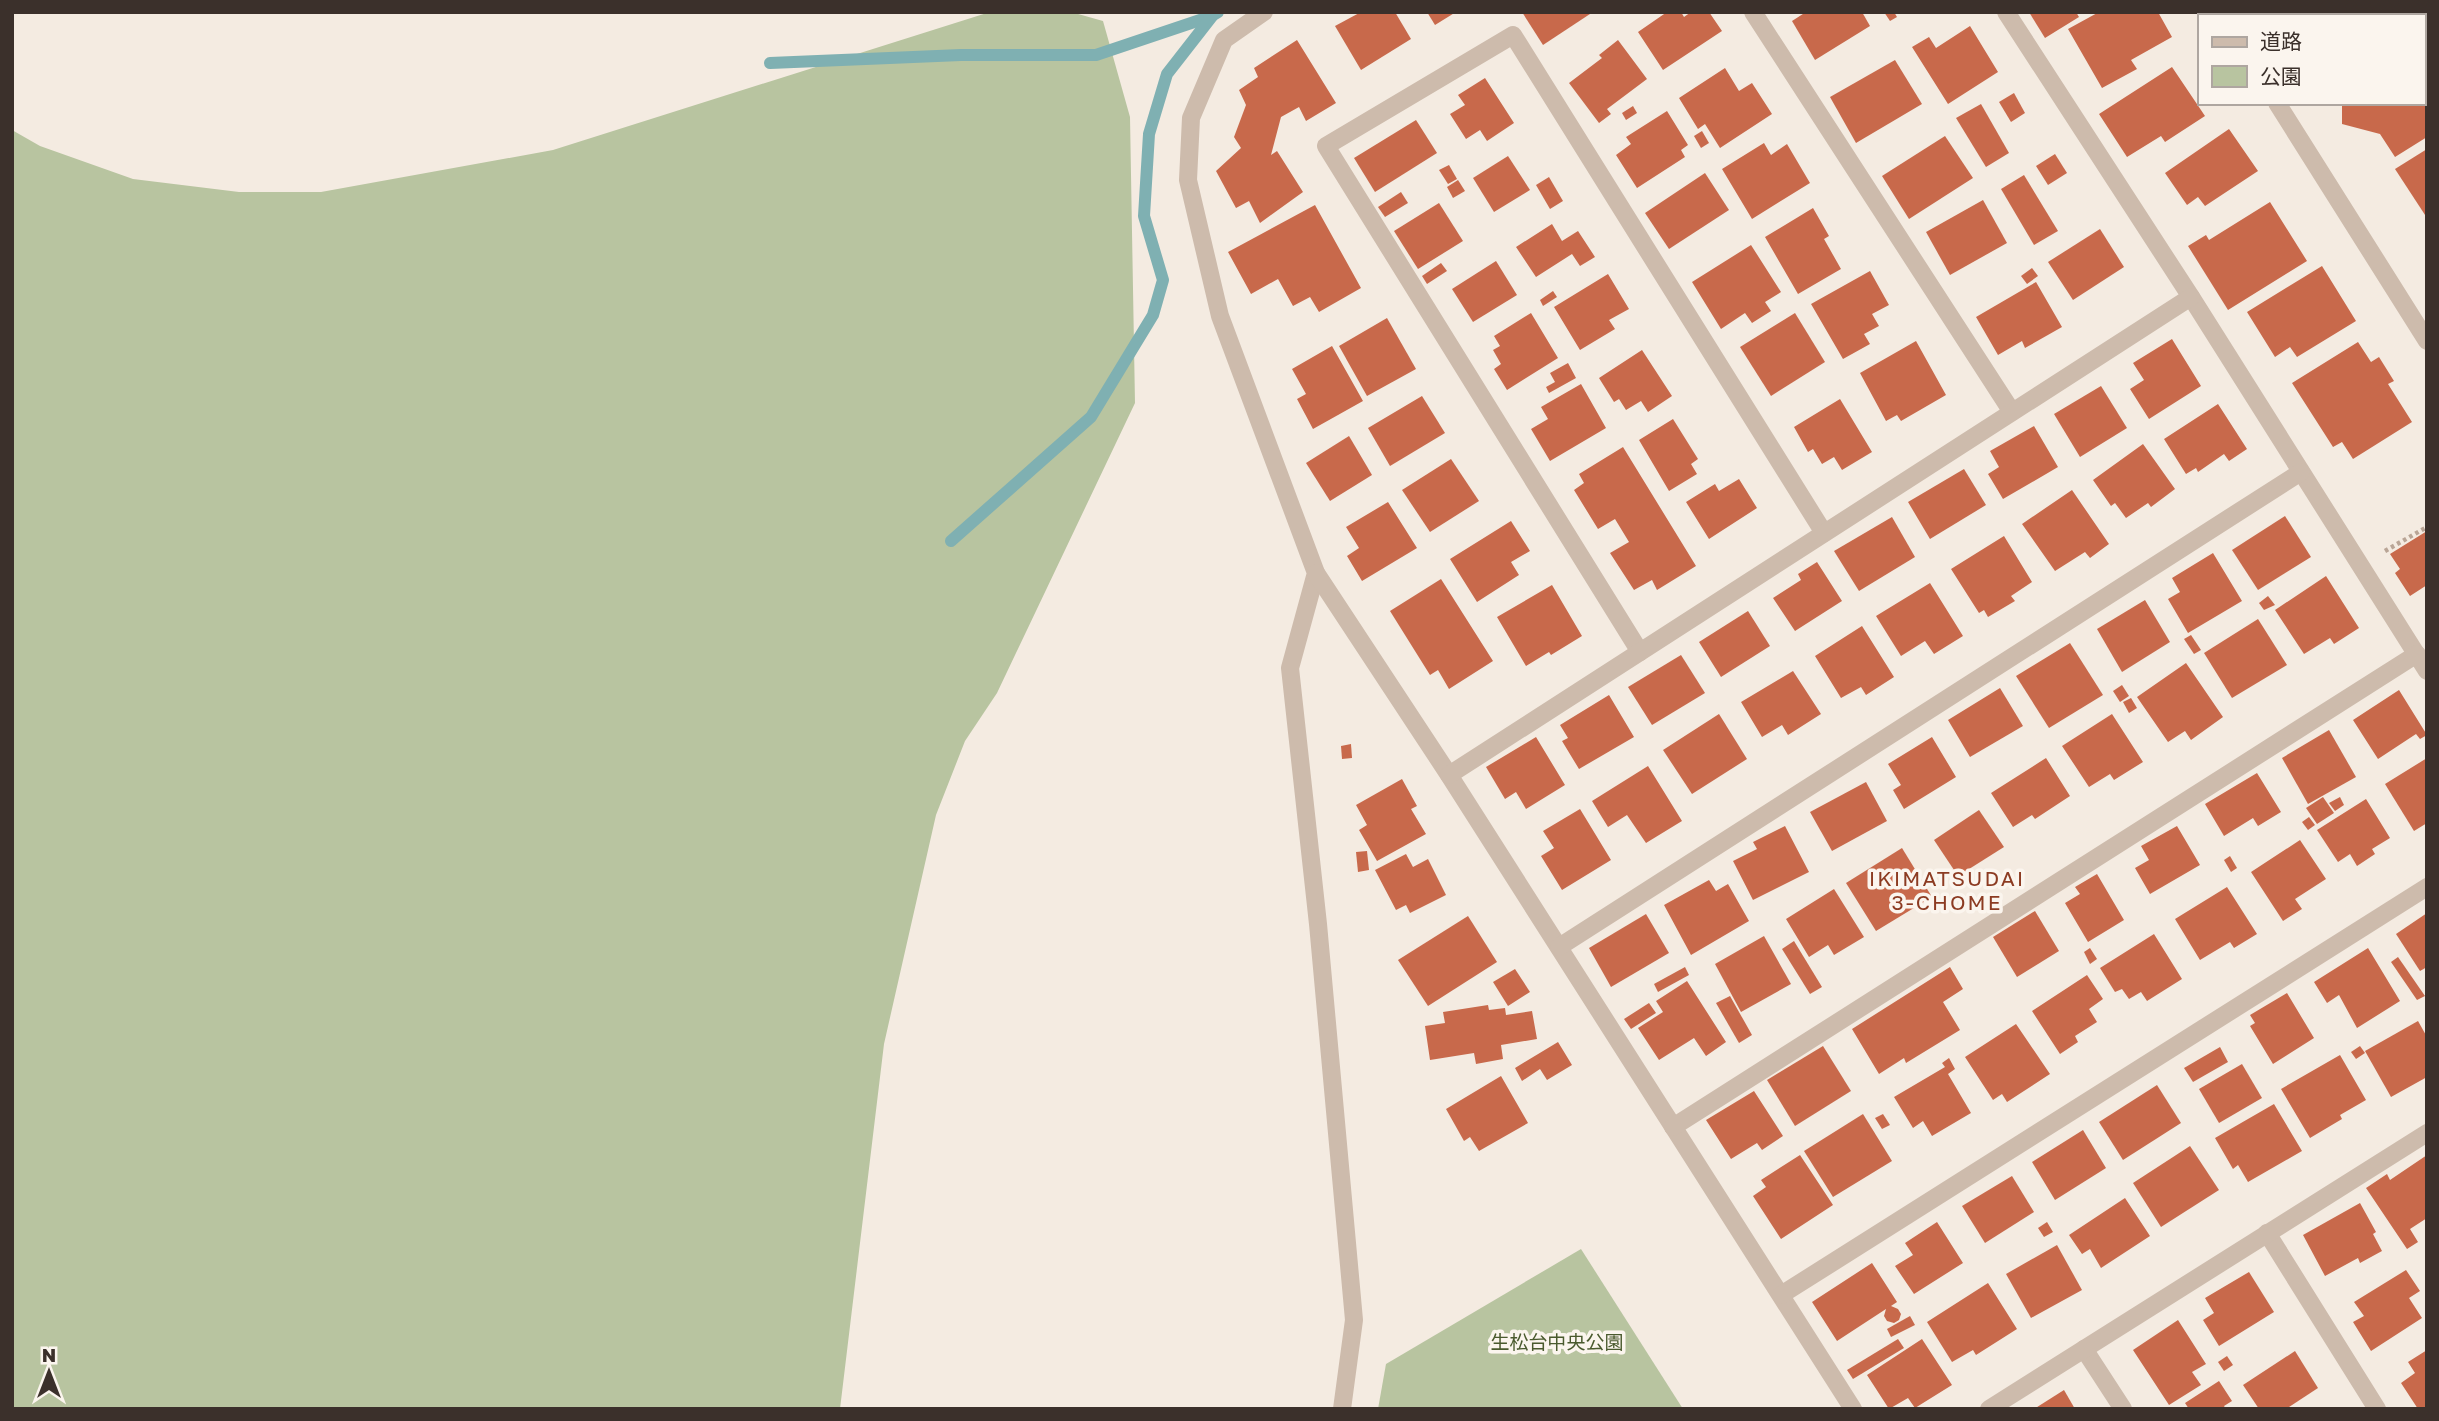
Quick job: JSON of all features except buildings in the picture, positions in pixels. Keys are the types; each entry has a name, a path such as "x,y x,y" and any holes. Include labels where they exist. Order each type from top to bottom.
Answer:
{"street":[{"path":"1264,12 1224,40 1191,118 1188,180 1220,316 1316,573 1449,775 1853,1409"},
{"path":"1753,12 2012,412"},
{"path":"2006,12 2191,297 2427,671"},
{"path":"1640,652 1326,146 1513,35 1824,533"},
{"path":"2283,105 2427,341"},
{"path":"1449,775 2191,297"},
{"path":"1559,947 2301,472"},
{"path":"1316,573 1290,668 1318,924 1354,1320 1342,1409"},
{"path":"1674,1126 2417,654"},
{"path":"1781,1295 2427,887"},
{"path":"1989,1409 2427,1133"},
{"path":"2267,1233 2377,1409"},
{"path":"2084,1349 2123,1409"}],"path":[{"path":"2360,566 2427,527"}],"green space":[{"path":"990,12 1071,12 1103,21 1130,117 1135,403 997,693 965,741 936,815 884,1044 840,1409 12,1409 12,130 40,146 133,179 239,192 321,192 553,150"},
{"name":"生松台中央公園","path":"1581,1249 1683,1409 1378,1409 1386,1364"}],"waterway":[{"path":"951,541 1091,417 1153,315 1163,280 1144,216 1149,134 1167,74 1218,12"},
{"path":"770,63 961,55 1096,55 1212,16"}],"district":[{"name":"IKIMATSUDAI 3-CHOME","path":"1947,890"}]}
